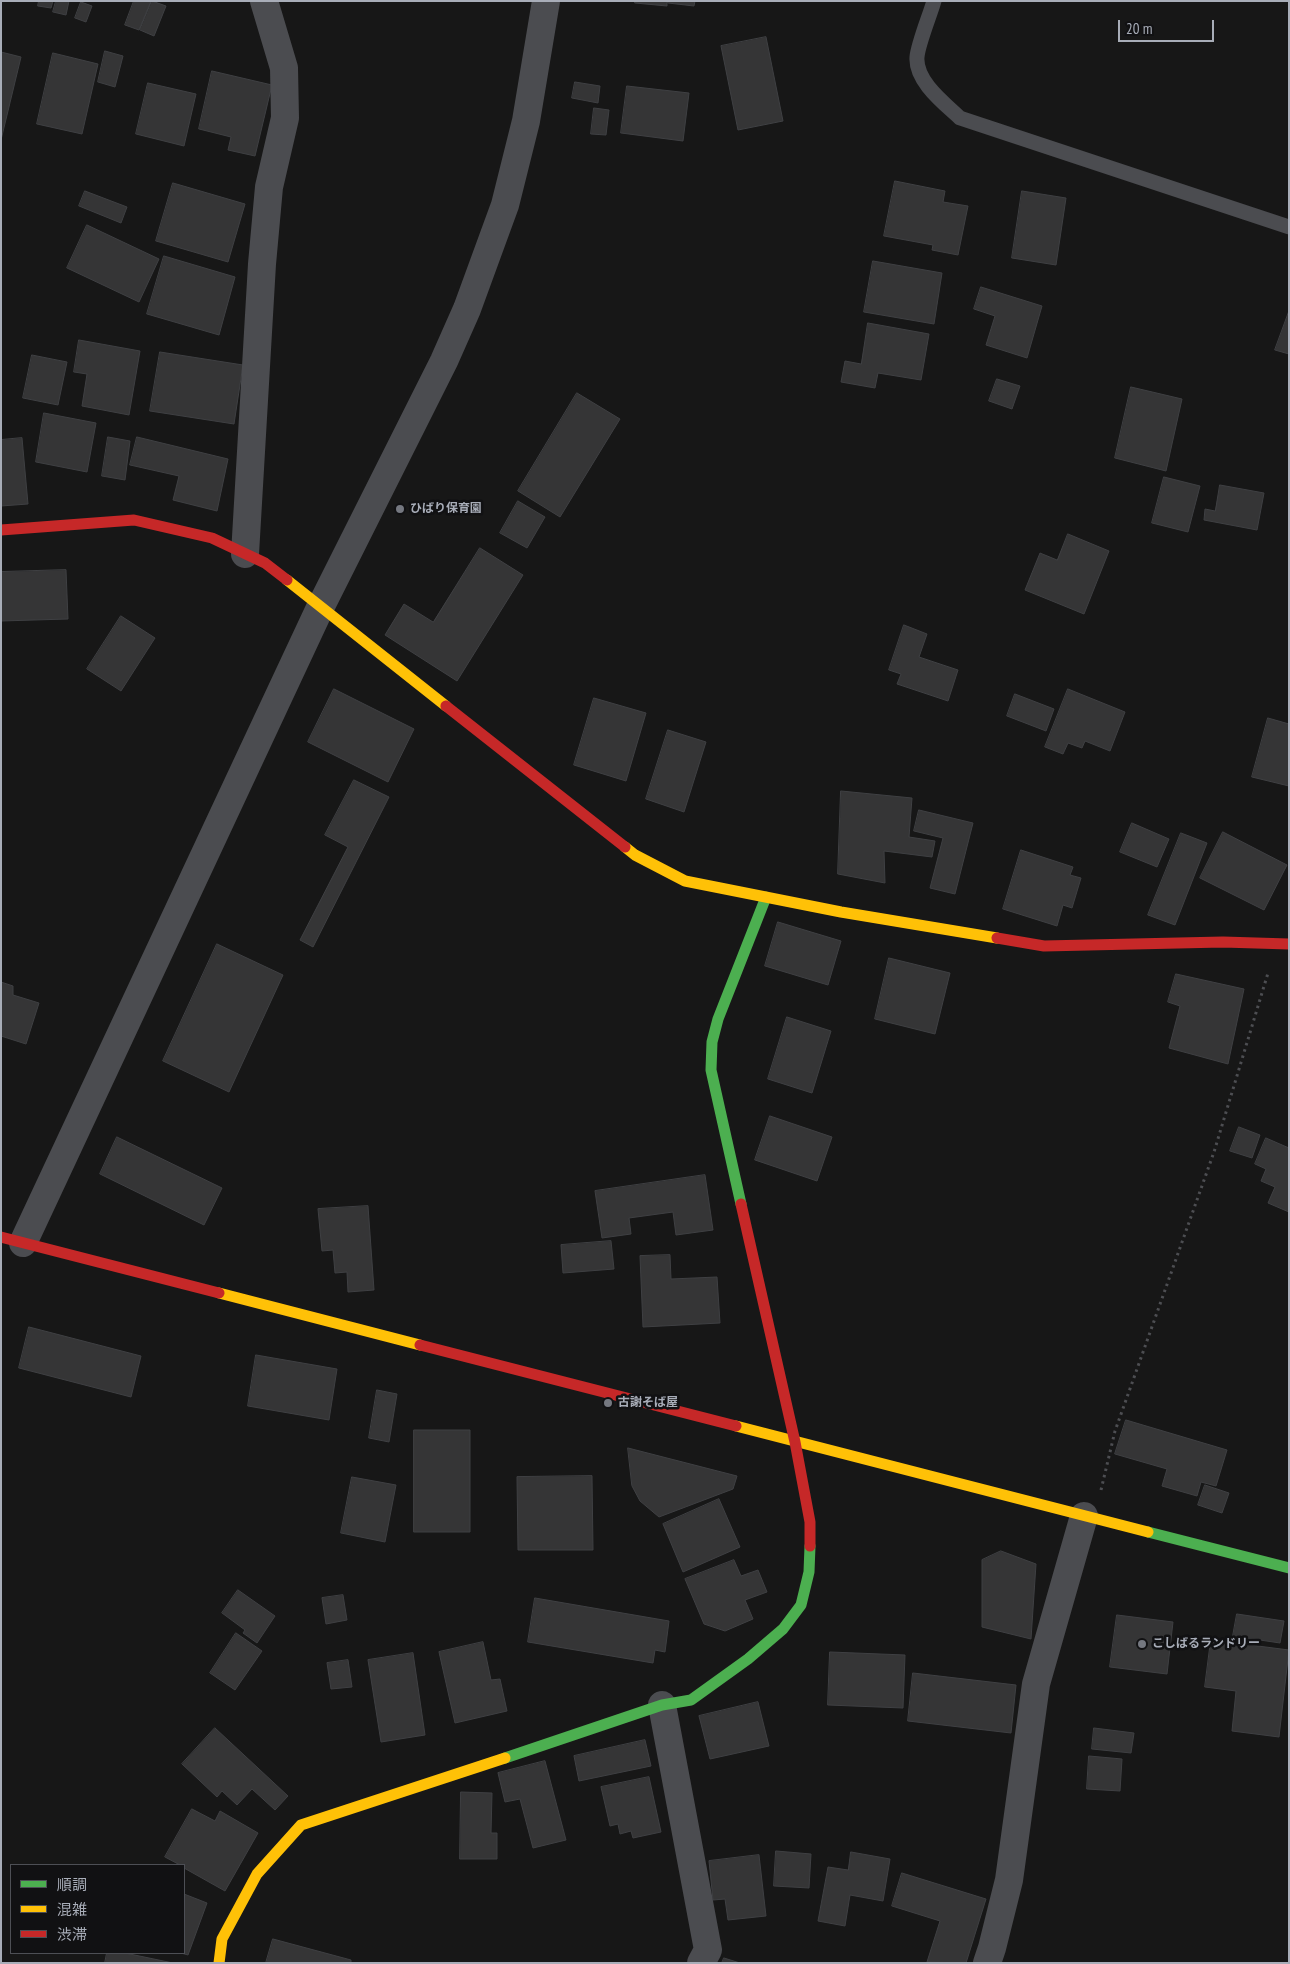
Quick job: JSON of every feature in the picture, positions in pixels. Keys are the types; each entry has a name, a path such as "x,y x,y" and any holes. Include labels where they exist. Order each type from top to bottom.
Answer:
{"street":[{"path":"245,554 268,196 285,118 284,68 264,1"},
{"path":"546,1 526,121 504,205 467,308 444,361 320,608 12,1240 1289,1568"},
{"path":"1,530 134,520 212,538 264,563 635,855 685,881 841,912 1044,946 1223,942 1283,944"},
{"path":"220,1963 222,1939 257,1874 301,1825 662,1705 691,1700 748,1659 783,1629 801,1605 809,1572 810,1522 795,1442 711,1070 712,1042 718,1019 766,897"},
{"path":"987,1963 1009,1880 1036,1684 1084,1516"},
{"path":"662,1705 708,1950 701,1963"}],"lane":[{"path":"934,1 916,58 921,75 929,89 960,118 1289,228"}],"path":[{"path":"1084,1516 1100,1492 1115,1431 1214,1152 1283,944"}],"building":[{"path":"39,1 53,1 51,8 38,6"},
{"path":"56,1 69,1 66,15 53,12"},
{"path":"134,1 151,1 139,30 125,25"},
{"path":"152,1 166,6 154,36 140,30"},
{"path":"635,1 667,1 667,6 635,3"},
{"path":"668,1 695,1 694,6 668,3"},
{"path":"81,2 92,6 86,22 75,18"},
{"path":"766,37 783,121 738,130 721,46"},
{"path":"105,51 123,56 115,87 98,82"},
{"path":"1,52 21,57 1,140"},
{"path":"53,53 98,64 82,134 37,124"},
{"path":"212,71 272,85 255,156 228,150 231,137 199,129"},
{"path":"575,82 600,86 598,103 572,98"},
{"path":"148,83 196,94 184,146 136,134"},
{"path":"627,86 689,93 683,141 621,133"},
{"path":"594,108 609,110 606,135 591,134"},
{"path":"895,181 945,191 943,202 968,206 958,255 932,250 933,245 884,236"},
{"path":"173,183 245,204 228,262 156,241"},
{"path":"85,191 127,207 121,223 79,206"},
{"path":"1022,191 1066,198 1056,265 1012,258"},
{"path":"87,225 159,259 139,302 67,268"},
{"path":"164,256 235,277 219,335 147,314"},
{"path":"873,261 942,273 934,324 864,312"},
{"path":"981,287 1042,306 1027,358 986,345 995,316 974,309"},
{"path":"1289,311 1289,354 1275,350"},
{"path":"868,323 929,334 921,380 878,373 875,388 841,382 845,361 861,364"},
{"path":"79,340 140,351 129,415 82,406 87,374 74,372"},
{"path":"160,352 243,365 234,424 150,411"},
{"path":"32,355 67,362 58,405 23,398"},
{"path":"997,379 1020,386 1012,409 989,401"},
{"path":"1131,387 1182,399 1166,471 1115,458"},
{"path":"577,393 620,419 560,517 518,491"},
{"path":"44,413 96,423 87,472 36,462"},
{"path":"108,437 130,441 125,480 102,476"},
{"path":"137,437 228,459 217,511 173,500 179,476 130,465"},
{"path":"22,438 28,504 1,506 1,440"},
{"path":"1164,477 1200,486 1188,532 1152,523"},
{"path":"1220,485 1264,493 1257,530 1204,520 1205,509 1215,511"},
{"path":"518,501 545,517 527,548 500,533"},
{"path":"1068,534 1109,551 1084,614 1025,590 1040,553 1057,560"},
{"path":"480,548 523,575 457,681 385,635 404,604 433,622"},
{"path":"66,570 68,619 1,621 1,572"},
{"path":"121,616 155,638 121,691 87,669"},
{"path":"904,625 927,634 919,657 958,670 948,701 897,684 901,674 889,670"},
{"path":"334,689 414,729 388,782 308,742"},
{"path":"1068,689 1125,712 1110,751 1085,741 1082,748 1068,743 1063,754 1045,747"},
{"path":"1015,694 1054,709 1046,731 1007,716"},
{"path":"594,698 646,713 626,781 574,765"},
{"path":"1268,718 1289,724 1289,786 1252,777"},
{"path":"668,730 706,742 684,812 646,799"},
{"path":"354,780 389,797 313,947 300,940 348,847 325,835"},
{"path":"841,791 912,798 909,837 935,841 932,857 884,851 885,883 838,874"},
{"path":"919,810 973,823 955,894 930,888 943,838 914,831"},
{"path":"1132,823 1169,839 1157,867 1120,852"},
{"path":"1223,832 1287,865 1264,910 1200,878"},
{"path":"1181,833 1207,843 1175,925 1148,915"},
{"path":"1021,850 1073,867 1070,875 1081,878 1072,908 1063,905 1057,926 1003,909"},
{"path":"778,922 841,941 828,985 765,966"},
{"path":"217,944 283,975 229,1092 163,1061"},
{"path":"889,958 950,973 935,1034 875,1019"},
{"path":"1176,974 1244,989 1228,1064 1169,1048 1180,1006 1168,1002"},
{"path":"1,982 13,986 13,995 39,1003 26,1044 1,1036"},
{"path":"787,1017 831,1031 812,1093 768,1079"},
{"path":"770,1116 832,1137 817,1181 755,1160"},
{"path":"1239,1127 1260,1135 1252,1158 1230,1151"},
{"path":"117,1137 222,1188 204,1225 100,1174"},
{"path":"1266,1138 1289,1148 1289,1212 1268,1203 1275,1187 1261,1181 1266,1169 1255,1164"},
{"path":"705,1175 713,1230 676,1235 673,1212 629,1218 631,1234 602,1238 595,1191"},
{"path":"368,1206 374,1290 348,1292 347,1272 335,1273 333,1250 322,1251 318,1209"},
{"path":"611,1241 614,1269 563,1273 561,1245"},
{"path":"670,1255 671,1279 717,1277 720,1323 643,1327 640,1256"},
{"path":"29,1327 141,1356 131,1397 19,1368"},
{"path":"256,1355 337,1369 329,1420 248,1406"},
{"path":"377,1390 397,1394 389,1442 369,1438"},
{"path":"1126,1420 1227,1450 1216,1486 1201,1482 1197,1496 1162,1486 1167,1469 1115,1454"},
{"path":"414,1430 470,1430 470,1532 414,1532"},
{"path":"628,1448 737,1476 733,1489 659,1517 640,1501 632,1486"},
{"path":"592,1476 593,1550 518,1550 517,1477"},
{"path":"352,1477 396,1485 385,1542 341,1533"},
{"path":"1205,1485 1229,1493 1222,1513 1198,1505"},
{"path":"719,1499 740,1547 683,1572 663,1524"},
{"path":"1001,1551 1036,1564 1031,1639 982,1627 982,1560"},
{"path":"734,1560 741,1576 758,1570 767,1592 745,1600 753,1619 725,1631 704,1624 685,1579"},
{"path":"238,1590 275,1616 257,1643 243,1633 245,1630 222,1613"},
{"path":"343,1595 347,1620 326,1624 322,1598"},
{"path":"535,1598 669,1621 665,1652 655,1650 653,1663 528,1642"},
{"path":"1237,1614 1284,1621 1280,1643 1233,1636"},
{"name":"こしばるランドリー","path":"1117,1615 1173,1622 1167,1674 1110,1667"},
{"path":"236,1633 262,1651 235,1690 210,1673"},
{"path":"1211,1640 1289,1650 1279,1737 1232,1731 1236,1691 1205,1687"},
{"path":"483,1642 491,1680 500,1679 507,1711 455,1723 439,1652"},
{"path":"830,1652 905,1655 903,1708 828,1705"},
{"path":"413,1653 425,1735 381,1742 368,1660"},
{"path":"348,1660 352,1687 331,1689 327,1663"},
{"path":"913,1673 1016,1685 1011,1733 908,1721"},
{"path":"758,1702 769,1746 710,1759 699,1716"},
{"path":"215,1728 288,1796 275,1810 252,1789 237,1805 222,1791 217,1797 182,1764"},
{"path":"1094,1728 1134,1733 1131,1753 1092,1749"},
{"path":"645,1740 651,1766 579,1781 574,1756"},
{"path":"1089,1756 1122,1759 1120,1791 1087,1789"},
{"path":"545,1761 566,1840 533,1848 520,1799 505,1802 498,1773"},
{"path":"649,1777 661,1832 633,1838 631,1831 620,1834 618,1824 610,1826 601,1787"},
{"path":"461,1792 492,1793 491,1833 497,1833 497,1859 460,1859"},
{"path":"192,1809 215,1821 220,1811 258,1833 225,1891 185,1869 185,1864 178,1864 165,1857"},
{"path":"776,1851 811,1854 809,1888 774,1886"},
{"path":"851,1852 890,1859 883,1901 850,1895 845,1926 818,1921 828,1867 848,1870"},
{"path":"759,1855 766,1916 728,1920 725,1899 713,1900 709,1861"},
{"path":"902,1873 986,1899 966,1963 927,1962 940,1921 892,1906"},
{"path":"185,1894 207,1903 188,1955 184,1954"},
{"path":"273,1939 351,1960 351,1963 266,1963"},
{"path":"107,1954 130,1954 173,1963 105,1963"},
{"path":"724,1958 740,1963 722,1963"}],"traffic: fast":[{"path":"741,1204 711,1070 712,1042 718,1019 766,897"},
{"path":"1148,1532 1289,1568"},
{"path":"505,1758 662,1705 691,1700 748,1659 783,1629 801,1605 809,1572 810,1546"}],"traffic: slow":[{"path":"287,580 446,706"},
{"path":"625,847 635,855 685,881 841,912 997,938"},
{"path":"219,1293 420,1345"},
{"path":"736,1426 1148,1532"},
{"path":"219,1963 222,1939 257,1874 301,1825 505,1758"}],"traffic: jam":[{"path":"1,530 134,520 212,538 265,563 287,580"},
{"path":"446,706 625,847"},
{"path":"997,938 1044,946 1223,942 1289,944"},
{"path":"741,1204 795,1442 810,1522 810,1546"},
{"path":"1,1237 219,1293"},
{"path":"420,1345 736,1426"}],"place":[{"name":"ひばり保育園","path":"400,509"},
{"name":"古謝そば屋","path":"608,1403"},
{"name":"こしばるランドリー","path":"1142,1644"}]}
